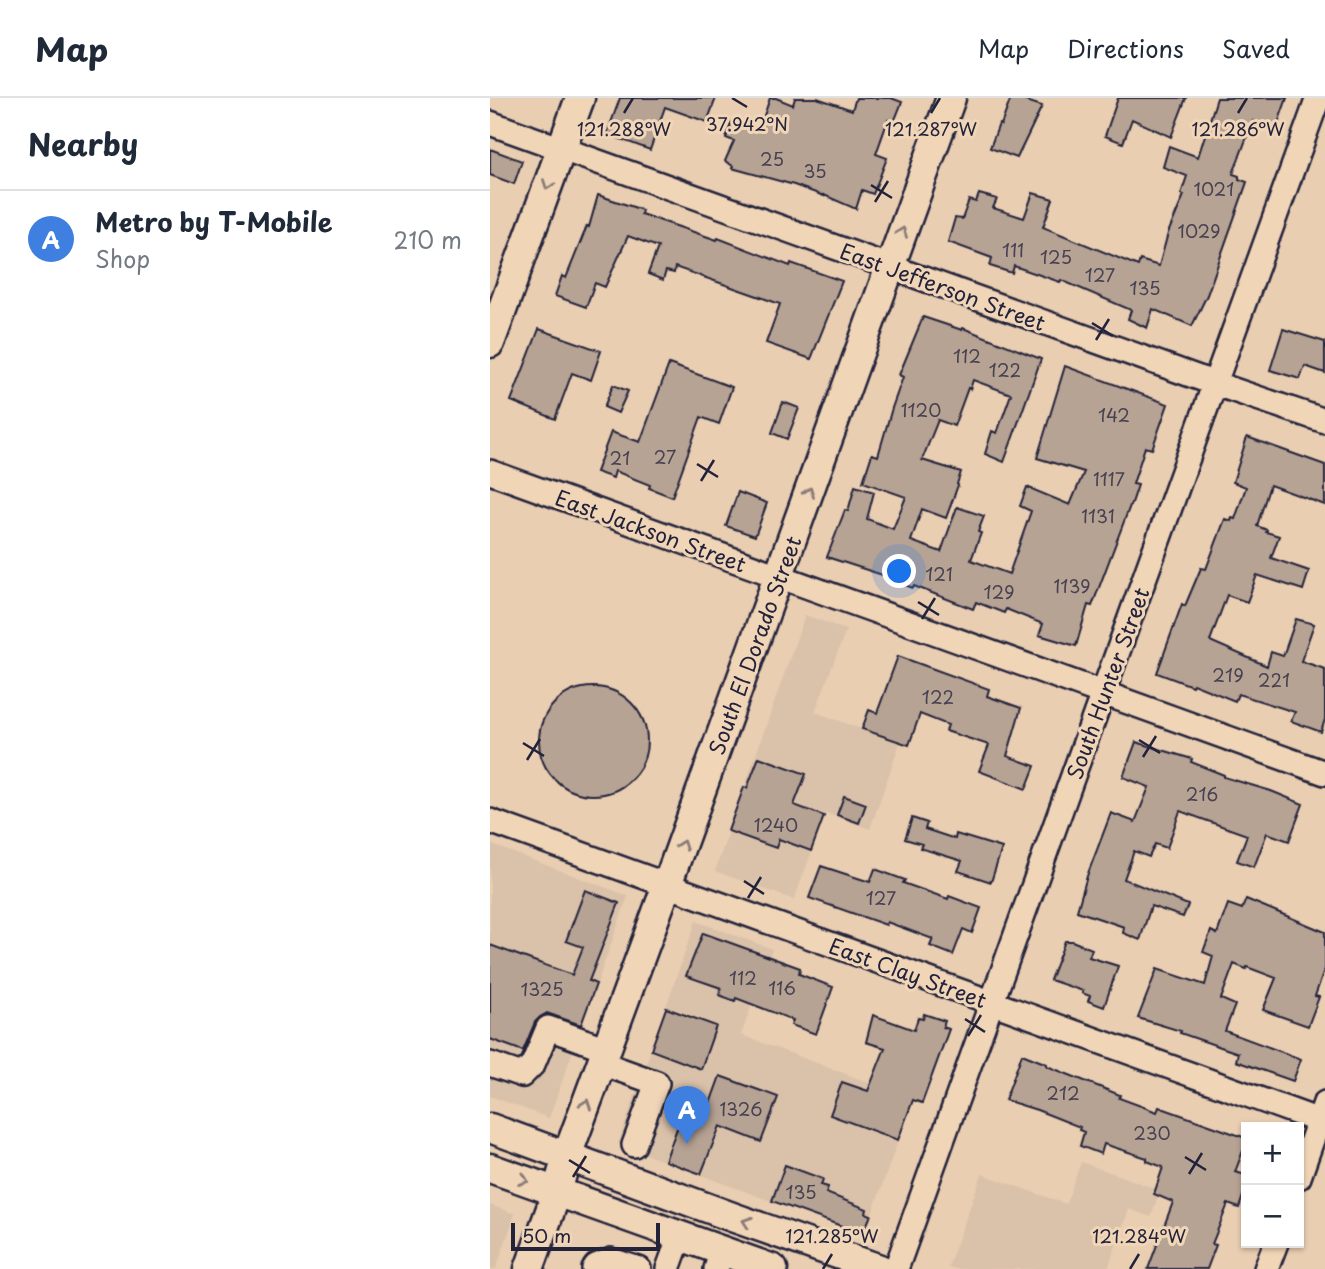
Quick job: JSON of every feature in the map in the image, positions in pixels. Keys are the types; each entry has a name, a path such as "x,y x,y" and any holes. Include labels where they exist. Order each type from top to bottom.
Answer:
{"main road":[{"path":"490,343 580,98"},
{"name":"South El Dorado Street","path":"529,1269 567,1156 951,98"},
{"path":"490,1128 880,1269"},
{"path":"490,1168 680,1237 719,1260 773,1269"}],"street":[{"name":"South Hunter Street","path":"896,1269 1213,383 1318,98"},
{"name":"East Jefferson Street","path":"490,123 1325,421"},
{"name":"East Jackson Street","path":"490,472 1325,773"},
{"name":"East Clay Street","path":"490,821 992,1003 1323,1116"},
{"path":"490,1064 522,1075 533,1064 548,1028 657,1083 635,1145"},
{"path":"1304,1164 1323,1116"},
{"path":"668,1269 680,1237"},
{"path":"1266,1269 1274,1248"},
{"path":"594,1269 611,1260 639,1269"}],"shaded area":[{"path":"805,615 846,630 815,712 900,743 870,829 826,813 794,900 715,871"},
{"path":"490,844 628,896 549,1118 490,1096"},
{"path":"696,921 772,949 741,1035 913,1099 864,1236 618,1144"},
{"path":"1081,1162 1160,1190 1151,1217 1129,1209 1108,1268 1111,1269 948,1267 982,1174 1066,1204"},
{"path":"490,1205 515,1214 496,1269 490,1269"}],"building":[{"path":"620,98 716,98 707,122 665,107 650,150 607,134"},
{"path":"770,98 793,105 795,98 817,98 852,110 856,98 891,98 902,102 894,122 888,120 876,154 887,158 873,194 862,190 856,209 794,185 732,168 733,166 725,161 734,141 726,138 732,121 759,130"},
{"path":"1011,98 1042,106 1017,158 990,148"},
{"path":"1118,98 1186,98 1171,137 1132,119 1123,143 1105,136"},
{"path":"1217,98 1287,98 1276,129 1253,121 1233,174 1247,182 1207,295 1192,326 1153,309 1147,328 1128,319 1131,310 1061,280 1060,282 1014,266 1012,273 990,266 992,258 948,242 955,218 962,219 969,200 976,202 979,194 997,199 993,208 1024,218 1033,193 1053,199 1043,227 1138,266 1140,260 1159,266 1168,233 1184,195 1181,194 1187,176 1163,167 1169,146 1198,157"},
{"path":"490,149 522,161 514,184 490,175"},
{"path":"598,195 642,210 641,214 717,240 718,238 790,266 791,263 842,281 811,359 766,343 780,304 675,267 674,273 666,271 663,280 648,274 658,247 628,236 605,287 595,283 586,307 555,296 562,276 566,278 587,226 589,227"},
{"path":"923,317 962,330 963,328 1041,359 1004,462 985,454 992,431 997,433 1011,394 973,380 954,426 938,420 922,460 961,472 946,518 922,509 911,541 941,552 957,507 984,516 971,560 1009,574 1031,511 1020,506 1027,487 1070,505 1084,472 1037,458 1065,366 1168,404 1152,449 1145,447 1133,484 1138,485 1132,503 1092,606 1088,605 1076,646 1039,635 1043,624 1006,609 1004,613 976,602 973,609 827,557 845,510 848,511 855,486 874,492 867,519 893,529 906,497 863,482 872,454 878,456 903,377 899,375"},
{"path":"539,329 601,351 591,380 572,373 555,419 511,401"},
{"path":"1283,329 1325,342 1325,373 1305,366 1300,379 1270,370"},
{"path":"669,364 732,387 719,424 701,417 672,497 615,471 613,478 596,472 611,432 640,442"},
{"path":"613,385 628,391 618,413 604,407"},
{"path":"783,402 799,408 787,439 772,433"},
{"path":"1247,437 1325,465 1325,505 1270,485 1257,526 1279,536 1271,558 1309,571 1303,590 1257,575 1247,602 1227,595 1210,641 1267,666 1271,652 1283,656 1296,619 1314,624 1301,661 1325,669 1325,719 1321,732 1291,721 1295,712 1238,694 1235,701 1157,673 1182,604 1185,606 1201,568 1206,569 1225,519 1235,519 1246,487 1233,482"},
{"path":"738,492 767,503 755,536 726,526"},
{"path":"898,656 989,689 987,696 1021,708 1007,756 1035,766 1026,789 979,771 989,745 946,731 948,725 920,714 909,745 862,729 869,710 877,713"},
{"path":"593,687 614,691 632,702 643,720 647,741 643,762 632,780 614,791 593,795 572,791 554,780 543,762 539,741 543,720 554,702 572,691"},
{"path":"1136,742 1192,759 1191,762 1224,777 1303,804 1289,841 1267,833 1254,867 1237,861 1247,835 1180,811 1167,848 1155,844 1149,857 1134,851 1124,879 1188,905 1183,917 1151,906 1140,940 1123,933 1124,927 1077,911 1111,813 1135,822 1149,787 1123,777"},
{"path":"759,757 806,774 794,805 824,816 811,851 779,839 776,848 728,831 744,787 747,788"},
{"path":"844,796 866,804 859,823 837,815"},
{"path":"912,818 927,823 925,829 955,839 956,834 1002,848 991,882 958,871 962,861 920,848 922,844 905,839"},
{"path":"821,866 870,882 875,869 905,880 903,883 981,908 972,933 963,929 953,955 930,946 933,939 809,898"},
{"path":"585,890 619,903 589,981 596,984 581,1025 547,1013 535,1022 523,1051 490,1039 490,945 572,975 583,947 566,941"},
{"path":"1246,899 1325,932 1325,968 1315,996 1319,997 1308,1026 1263,1010 1276,978 1247,967 1246,969 1234,964 1221,999 1235,1005 1225,1031 1301,1059 1293,1081 1236,1061 1238,1053 1138,1018 1157,969 1205,985 1213,956 1203,952 1211,931 1217,934 1228,904 1242,909"},
{"path":"703,933 800,968 799,974 833,987 816,1034 791,1025 793,1020 736,998 735,1001 719,995 721,988 686,976"},
{"path":"1065,941 1092,949 1089,957 1118,966 1104,1007 1088,1001 1090,996 1082,993 1083,991 1050,980"},
{"path":"666,1008 716,1026 701,1069 651,1050"},
{"path":"924,1014 945,1021 943,1027 949,1029 922,1103 913,1100 898,1140 830,1115 842,1082 868,1091 885,1048 866,1042 873,1015 914,1030 918,1018 923,1019"},
{"path":"1022,1054 1120,1095 1119,1098 1157,1112 1159,1107 1241,1136 1241,1156 1235,1172 1241,1174 1241,1202 1239,1208 1228,1204 1212,1244 1216,1245 1207,1269 1148,1269 1173,1202 1154,1194 1163,1167 1147,1161 1147,1158 1104,1144 1101,1154 1080,1146 1084,1132 1079,1130 1080,1127 1005,1100"},
{"path":"720,1076 778,1097 761,1142 720,1126 701,1174 665,1161 683,1112 704,1120"},
{"path":"785,1165 823,1179 821,1185 828,1187 826,1193 867,1209 866,1213 871,1215 865,1229 860,1227 858,1232 772,1201"}],"place":[{"name":"Metro by T-Mobile","path":"687,1144"}]}
